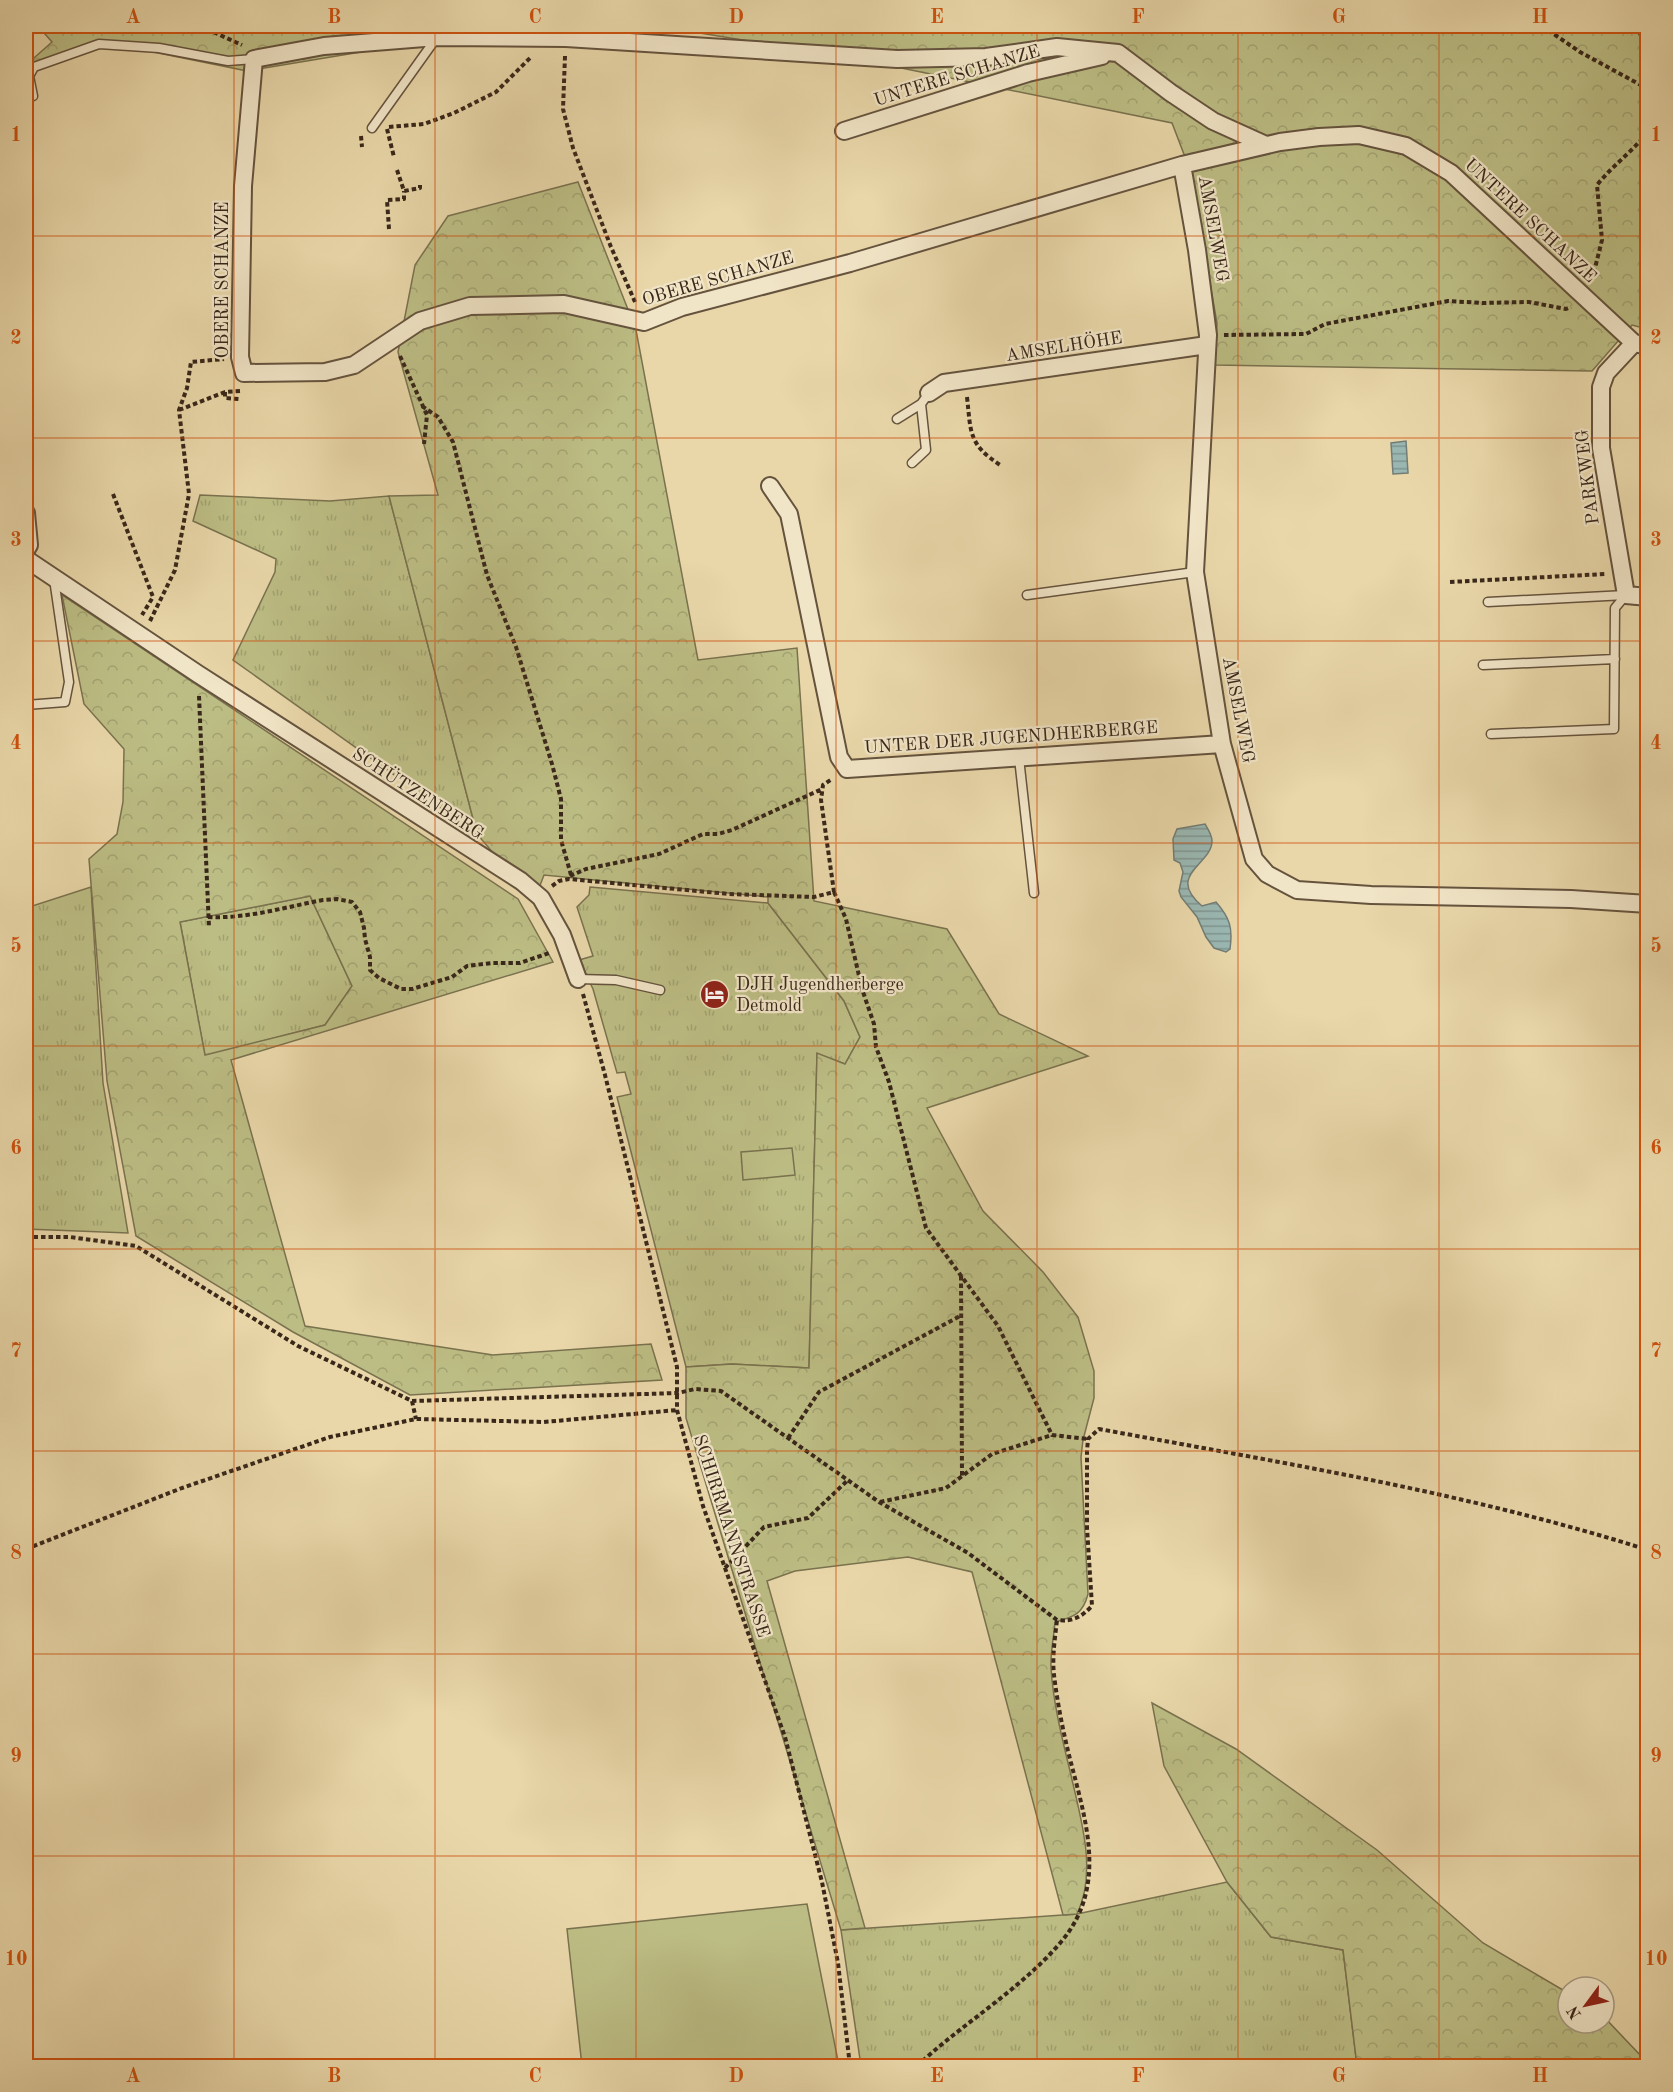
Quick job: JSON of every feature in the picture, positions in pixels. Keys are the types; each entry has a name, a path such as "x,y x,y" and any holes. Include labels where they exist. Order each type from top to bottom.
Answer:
{"street":[{"name":"UNTERE SCHANZE","path":"254,59 324,46 437,37 566,38 897,59 986,57 1057,47 1118,53"},
{"name":"UNTERE SCHANZE","path":"844,131 1029,73 1118,53"},
{"path":"1118,53 1213,121 1266,145"},
{"name":"OBERE SCHANZE","path":"254,59 243,186 240,357 244,373 325,372 354,365 420,321 470,306 564,304 644,322 682,307 850,263 1182,165 1266,145"},
{"name":"UNTERE SCHANZE","path":"1266,145 1319,137 1359,135 1406,147 1451,173 1587,299 1640,344"},
{"name":"AMSELWEG","path":"1182,165 1197,250 1207,340 1195,572 1222,744 1254,859 1267,874 1297,890 1371,895 1571,899 1647,904"},
{"name":"AMSELHÖHE","path":"925,398 944,383 1207,340"},
{"name":"PARKWEG","path":"1626,596 1601,448 1601,387 1606,373 1640,344"},
{"name":"UNTER DER JUGENDHERBERGE","path":"770,486 789,514 839,757 847,769 1222,744"},
{"path":"26,513 29,545 26,550"},
{"name":"SCHÜTZENBERG","path":"26,559 198,674 521,881 541,898 562,934 578,979"},
{"path":"1626,596 1647,597"}],"lane":[{"path":"372,128 437,37 423,31 393,26"},
{"name":"UNTERE SCHANZE","path":"33,96 29,76 34,68 99,44 159,48 228,61 254,59"},
{"path":"897,419 925,398"},
{"path":"912,463 926,450 925,398"},
{"path":"1027,595 1195,572"},
{"path":"26,705 65,702 69,682 54,579"},
{"path":"1488,602 1626,596"},
{"path":"1491,734 1614,729 1615,608 1626,596"},
{"path":"1483,665 1615,659"},
{"path":"1019,758 1034,893"},
{"path":"578,979 616,980 660,990"}],"path":[{"path":"200,26 244,46 254,59"},
{"path":"1542,26 1580,52 1647,89"},
{"path":"1637,26 1647,53"},
{"path":"566,38 563,109 573,148 611,247 644,322"},
{"path":"362,147 360,130 424,124 496,92 549,39"},
{"path":"387,127 394,157"},
{"path":"1207,340 1306,334 1325,324 1448,301 1529,302 1566,309 1587,299 1602,240 1597,185 1612,166 1635,149 1647,132"},
{"path":"389,229 387,200 404,199 398,170"},
{"path":"404,191 420,188 420,185"},
{"path":"394,338 406,372 427,416 424,444"},
{"path":"137,634 175,570 189,494 179,410 187,388 191,362 240,357"},
{"path":"964,381 972,438 984,454 1000,465"},
{"path":"179,410 225,392 240,393"},
{"path":"225,392 225,398 240,401"},
{"path":"422,406 438,417 453,442 487,575 516,647 552,764 561,798 561,840 570,877"},
{"path":"113,494 153,597 137,634"},
{"path":"1450,582 1621,573"},
{"path":"198,674 209,928"},
{"path":"847,769 823,786 821,800 834,892 846,919 862,989 874,1024 876,1047 890,1082 926,1228 998,1326 1052,1435"},
{"path":"541,898 559,881 586,869 659,854 703,834 718,834 732,830 823,789"},
{"path":"570,877 729,894 814,897 834,892"},
{"path":"208,917 243,916 323,900 337,899 352,902 360,912 370,957 370,970 392,986 406,990 452,977 467,966 526,962 567,947"},
{"name":"SCHIRRMANNSTRASSE","path":"578,979 605,1075 677,1367 677,1410 703,1506 785,1737 822,1882 838,1963 850,2067"},
{"path":"26,1237 70,1237 136,1246 298,1346 412,1401 678,1393 695,1389 721,1391 879,1502 968,1553 1057,1620 1065,1621 1081,1617 1092,1606 1087,1527 1088,1439"},
{"path":"962,1276 962,1477"},
{"path":"788,1438 819,1392 962,1315"},
{"path":"412,1401 416,1419"},
{"path":"26,1550 182,1488 330,1437 416,1419 544,1422 677,1410"},
{"path":"879,1502 946,1488 992,1454 1052,1435 1088,1439 1100,1429 1358,1476 1582,1529 1647,1550"},
{"path":"725,1568 764,1527 808,1518 848,1480"},
{"path":"917,2067 1027,1977 1060,1943 1074,1925 1084,1905 1089,1876 1089,1837 1067,1750 1053,1672 1057,1620"}],"green space":[{"path":"38,26 517,26 247,71 99,41 26,65 52,42"},
{"path":"657,26 1647,26 1647,329 1632,325 1592,371 1215,365 1217,323 1190,170 1172,123 852,58"},
{"path":"578,182 636,330 698,660 797,648 814,901 947,929 999,1014 1088,1056 927,1108 983,1211 1043,1272 1078,1317 1094,1371 1094,1398 1081,1457 1088,1594 1077,1614 1055,1622 1051,1662 1058,1720 1082,1825 1087,1862 1083,1897 1077,1914 1063,1915 972,1572 908,1557 795,1571 767,1581 865,1928 841,1930 686,1418 686,1367 732,1364 809,1368 817,1053 845,1064 860,1037 844,1001 768,903 768,897 544,875 534,901 477,834 389,496 438,495 398,352 415,265 448,216"},
{"path":"200,495 330,501 389,496 477,834 233,660 275,572 276,559 193,521"},
{"path":"62,595 518,899 553,962 231,1060 305,1326 493,1355 651,1344 662,1380 410,1395 293,1332 136,1236 107,1081 89,859 117,834 123,802 124,749 84,704","holes":["310,896 352,986 325,1025 205,1055 180,922"]},
{"path":"91,887 103,1083 128,1233 26,1229 26,908"},
{"path":"590,887 768,903 844,1001 860,1037 845,1064 817,1054 809,1368 732,1364 686,1367 617,1097 631,1094 625,1072 617,1073 593,989 579,960 593,956 577,907 589,895"},
{"path":"310,896 352,986 325,1025 205,1056 180,922"},
{"path":"792,1148 795,1175 743,1180 741,1152"},
{"path":"1152,1703 1236,1749 1377,1850 1483,1943 1556,1986 1556,2035 1616,2035 1616,2030 1641,2056 1645,2066 1357,2066 1343,1950 1271,1937 1227,1882 1164,1766"},
{"path":"1227,1882 1271,1937 1343,1950 1357,2066 861,2066 841,1930 1077,1914"},
{"path":"807,1904 839,2066 582,2066 567,1929"}],"water":[{"path":"1406,441 1408,473 1393,474 1391,443"},
{"path":"1205,824 1212,839 1210,849 1193,870 1188,886 1192,895 1202,906 1216,902 1225,913 1231,935 1230,949 1226,952 1214,948 1179,891 1183,872 1180,863 1174,860 1173,839 1177,829"}],"place":[{"name":"DJH Jugendherberge Detmold","path":"715,995"}]}
